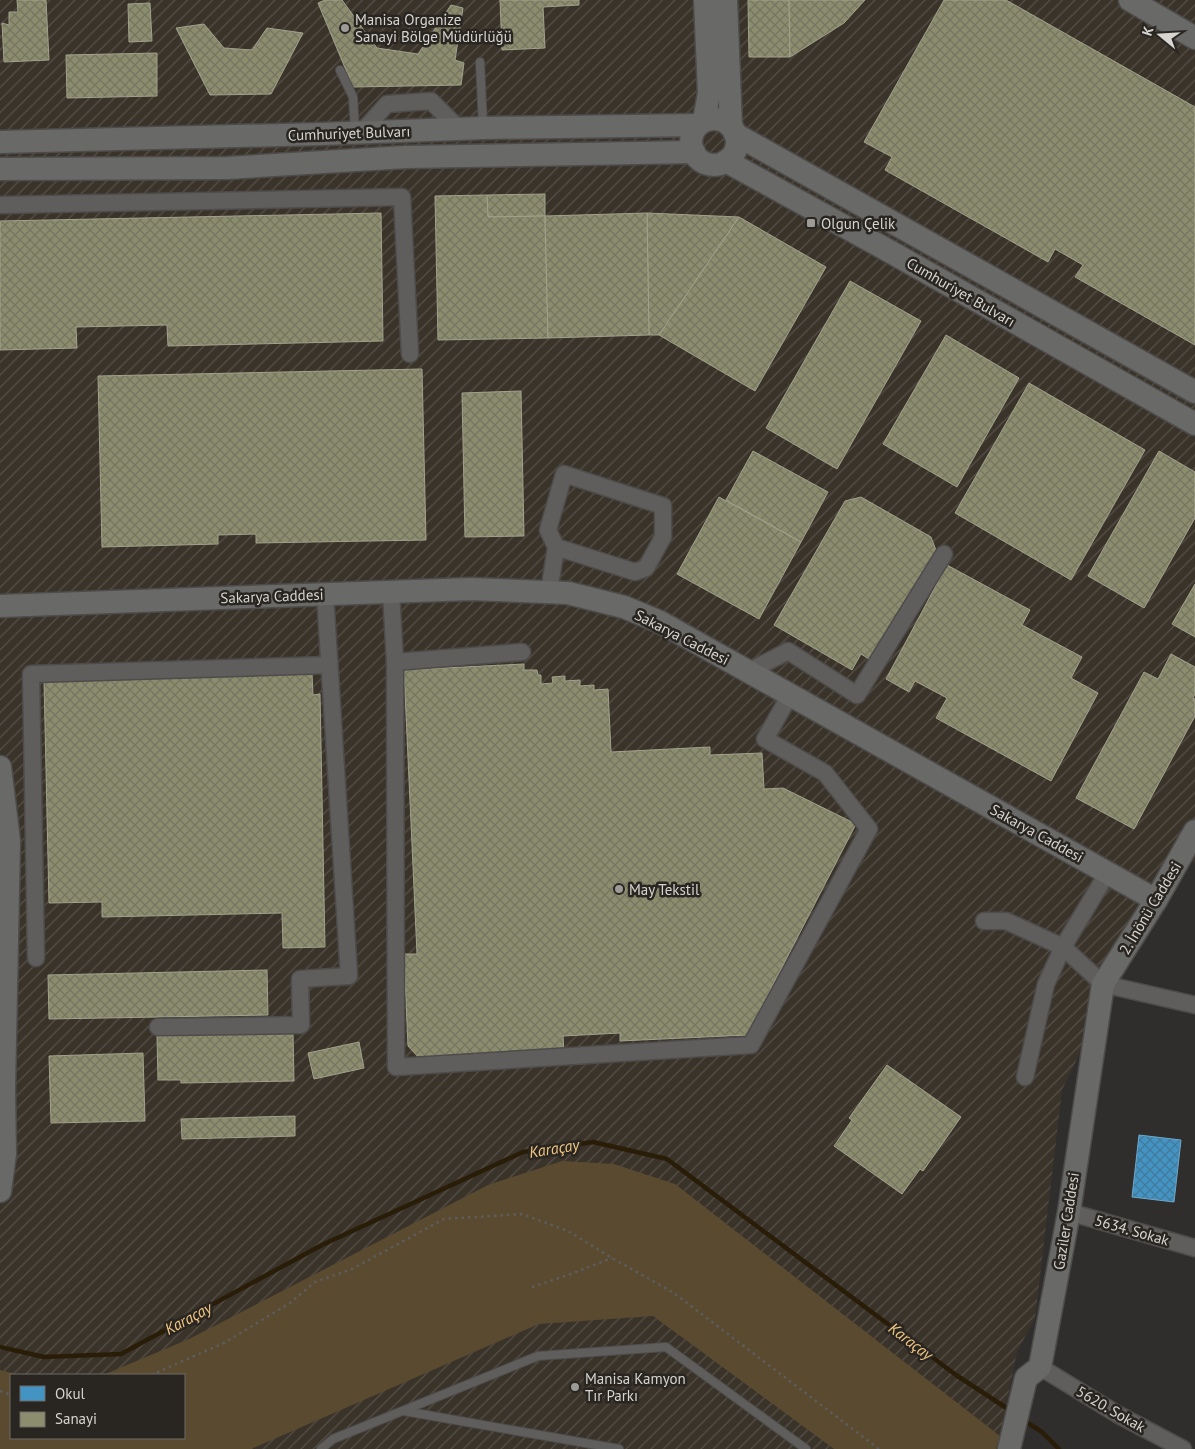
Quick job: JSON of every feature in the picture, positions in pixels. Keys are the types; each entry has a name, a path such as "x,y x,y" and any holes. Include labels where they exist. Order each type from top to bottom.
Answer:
{"main road":[{"path":"705,0 709,93 701,123 692,138 694,152 704,162 719,164 732,156 736,141 733,130 726,0"},
{"path":"1130,0 1191,34"},
{"path":"701,123 718,120 725,122 733,130"},
{"name":"Cumhuriyet Bulvarı","path":"0,142 701,123"},
{"name":"Cumhuriyet Bulvarı","path":"733,130 1195,392"},
{"name":"Cumhuriyet Bulvarı","path":"0,169 227,168 406,157 694,152"},
{"name":"Cumhuriyet Bulvarı","path":"726,161 1195,424"},
{"name":"Sakarya Caddesi","path":"0,606 471,589 568,593 624,608 660,622 1156,900"},
{"path":"0,767 9,841 2,1089 5,1154 0,1191"},
{"name":"2. İnönü Caddesi","path":"1103,984 1156,900 1195,831"},
{"name":"Gaziler Caddesi","path":"1010,1449 1033,1372 1069,1212 1103,984"}],"street":[{"path":"0,205 402,196 410,354"},
{"path":"550,592 556,547 548,530 564,474 662,506 663,537 646,568 635,572 556,547"},
{"path":"748,672 788,651 857,695 944,554"},
{"path":"391,592 395,662 396,1068 751,1045 869,829 825,773 765,739 790,695"},
{"path":"158,1027 301,1025 300,980 349,976 325,594"},
{"path":"395,662 522,652"},
{"path":"36,958 31,674 330,665"},
{"path":"1025,1077 1046,984 1063,947 1108,872"},
{"path":"984,920 1006,921 1063,947 1103,984 1195,1005"},
{"name":"5634. Sokak","path":"1069,1212 1195,1248"},
{"name":"5620. Sokak","path":"1033,1372 1182,1449"}],"lane":[{"path":"480,62 483,128"},
{"path":"340,70 353,97 358,133"},
{"path":"321,1449 333,1439 538,1356 666,1347 806,1449"},
{"path":"404,1410 619,1449"}],"path":[{"path":"153,1374 224,1343 290,1303 315,1282 352,1269 444,1218 522,1214 568,1230 612,1258 674,1293 879,1449"},
{"path":"532,1287 612,1258"}],"shaded area":[{"path":"0,0 1195,0 1195,863 1176,853 1062,1090 1035,1318 1017,1352 1000,1436 1018,1449 0,1449"},
{"path":"562,1161 614,1164 675,1184 1000,1436 996,1449 834,1449 653,1316 539,1324 251,1449 0,1449 0,1370 16,1374 10,1374 10,1439 185,1439 185,1374 105,1374 189,1339 488,1185"}],"building: Okul":[{"path":"1139,1135 1181,1140 1174,1202 1132,1197"}],"building: Sanayi":[{"path":"17,0 46,0 49,60 4,62 2,23 9,25 9,12 18,12"},
{"name":"Manisa Organize Sanayi Bölge Müdürlüğü","path":"325,0 342,0 377,48 418,54 451,5 463,8 455,60 464,63 461,85 353,87 318,3"},
{"path":"500,0 579,0 579,5 543,7 545,48 502,50"},
{"path":"748,0 789,0 790,57 749,57"},
{"path":"789,0 865,0 844,23 790,57"},
{"path":"944,0 1006,0 1195,107 1195,345 1075,277 1083,265 1055,249 1048,262 885,170 892,157 864,142"},
{"path":"150,3 152,41 129,42 128,4"},
{"path":"204,24 224,48 252,50 267,28 303,33 271,94 210,95 176,28"},
{"path":"157,53 157,96 67,98 66,55"},
{"path":"545,194 545,216 488,217 487,195"},
{"path":"487,195 488,217 545,216 548,338 438,340 435,196"},
{"path":"381,213 383,341 168,346 167,325 76,327 77,348 0,350 0,221"},
{"path":"647,213 739,217 659,335 649,335"},
{"path":"647,213 649,335 548,338 545,216"},
{"path":"739,217 826,267 755,391 659,335"},
{"path":"850,281 921,321 837,469 766,428"},
{"path":"946,335 1019,378 957,487 883,444"},
{"path":"422,369 426,540 256,543 256,534 218,535 218,544 102,547 98,376"},
{"path":"1029,383 1145,450 1071,580 955,513"},
{"path":"521,391 524,536 465,537 462,393"},
{"path":"753,451 828,492 801,542 726,500"},
{"path":"1159,451 1195,472 1195,518 1144,608 1088,576"},
{"path":"719,497 801,542 759,619 677,574"},
{"path":"861,497 931,537 937,553 874,662 861,654 852,670 774,625 845,501"},
{"path":"947,565 1030,610 1022,625 1082,657 1071,678 1098,693 1051,781 936,718 947,698 915,681 909,692 886,679"},
{"path":"1195,584 1195,637 1172,624"},
{"path":"1171,654 1195,667 1195,694 1193,698 1195,699 1195,716 1134,829 1076,798 1144,672 1158,679"},
{"name":"May Tekstil","path":"524,664 524,670 537,670 538,675 541,675 541,684 553,683 552,677 565,676 565,681 580,680 580,686 594,685 594,690 608,689 611,752 710,747 710,755 762,753 764,789 783,788 856,824 747,1035 620,1041 620,1033 563,1036 564,1053 421,1060 408,1046 404,954 417,954 404,670"},
{"path":"312,674 313,695 320,694 325,947 283,948 282,913 102,917 102,902 49,903 44,680"},
{"path":"267,970 268,1015 49,1019 48,975"},
{"path":"293,1033 294,1081 181,1083 181,1080 158,1080 157,1036"},
{"path":"359,1042 364,1068 314,1079 308,1053"},
{"path":"143,1053 145,1121 51,1123 49,1056"},
{"path":"887,1065 961,1117 923,1171 920,1169 902,1194 834,1146 852,1120 849,1118"},
{"path":"295,1116 295,1136 182,1139 181,1119"}],"waterway":[{"name":"Karaçay","path":"0,1347 44,1357 121,1354 322,1245 523,1152 593,1142 667,1159 956,1375 1011,1411"},
{"name":"Karaçay","path":"1023,1420 1042,1432 1059,1449"}],"place":[{"name":"Manisa Organize Sanayi Bölge Müdürlüğü","path":"345,28"},
{"name":"Olgun Çelik","path":"811,223"},
{"name":"May Tekstil","path":"619,889"},
{"name":"Manisa Kamyon Tır Parkı","path":"575,1387"}]}
